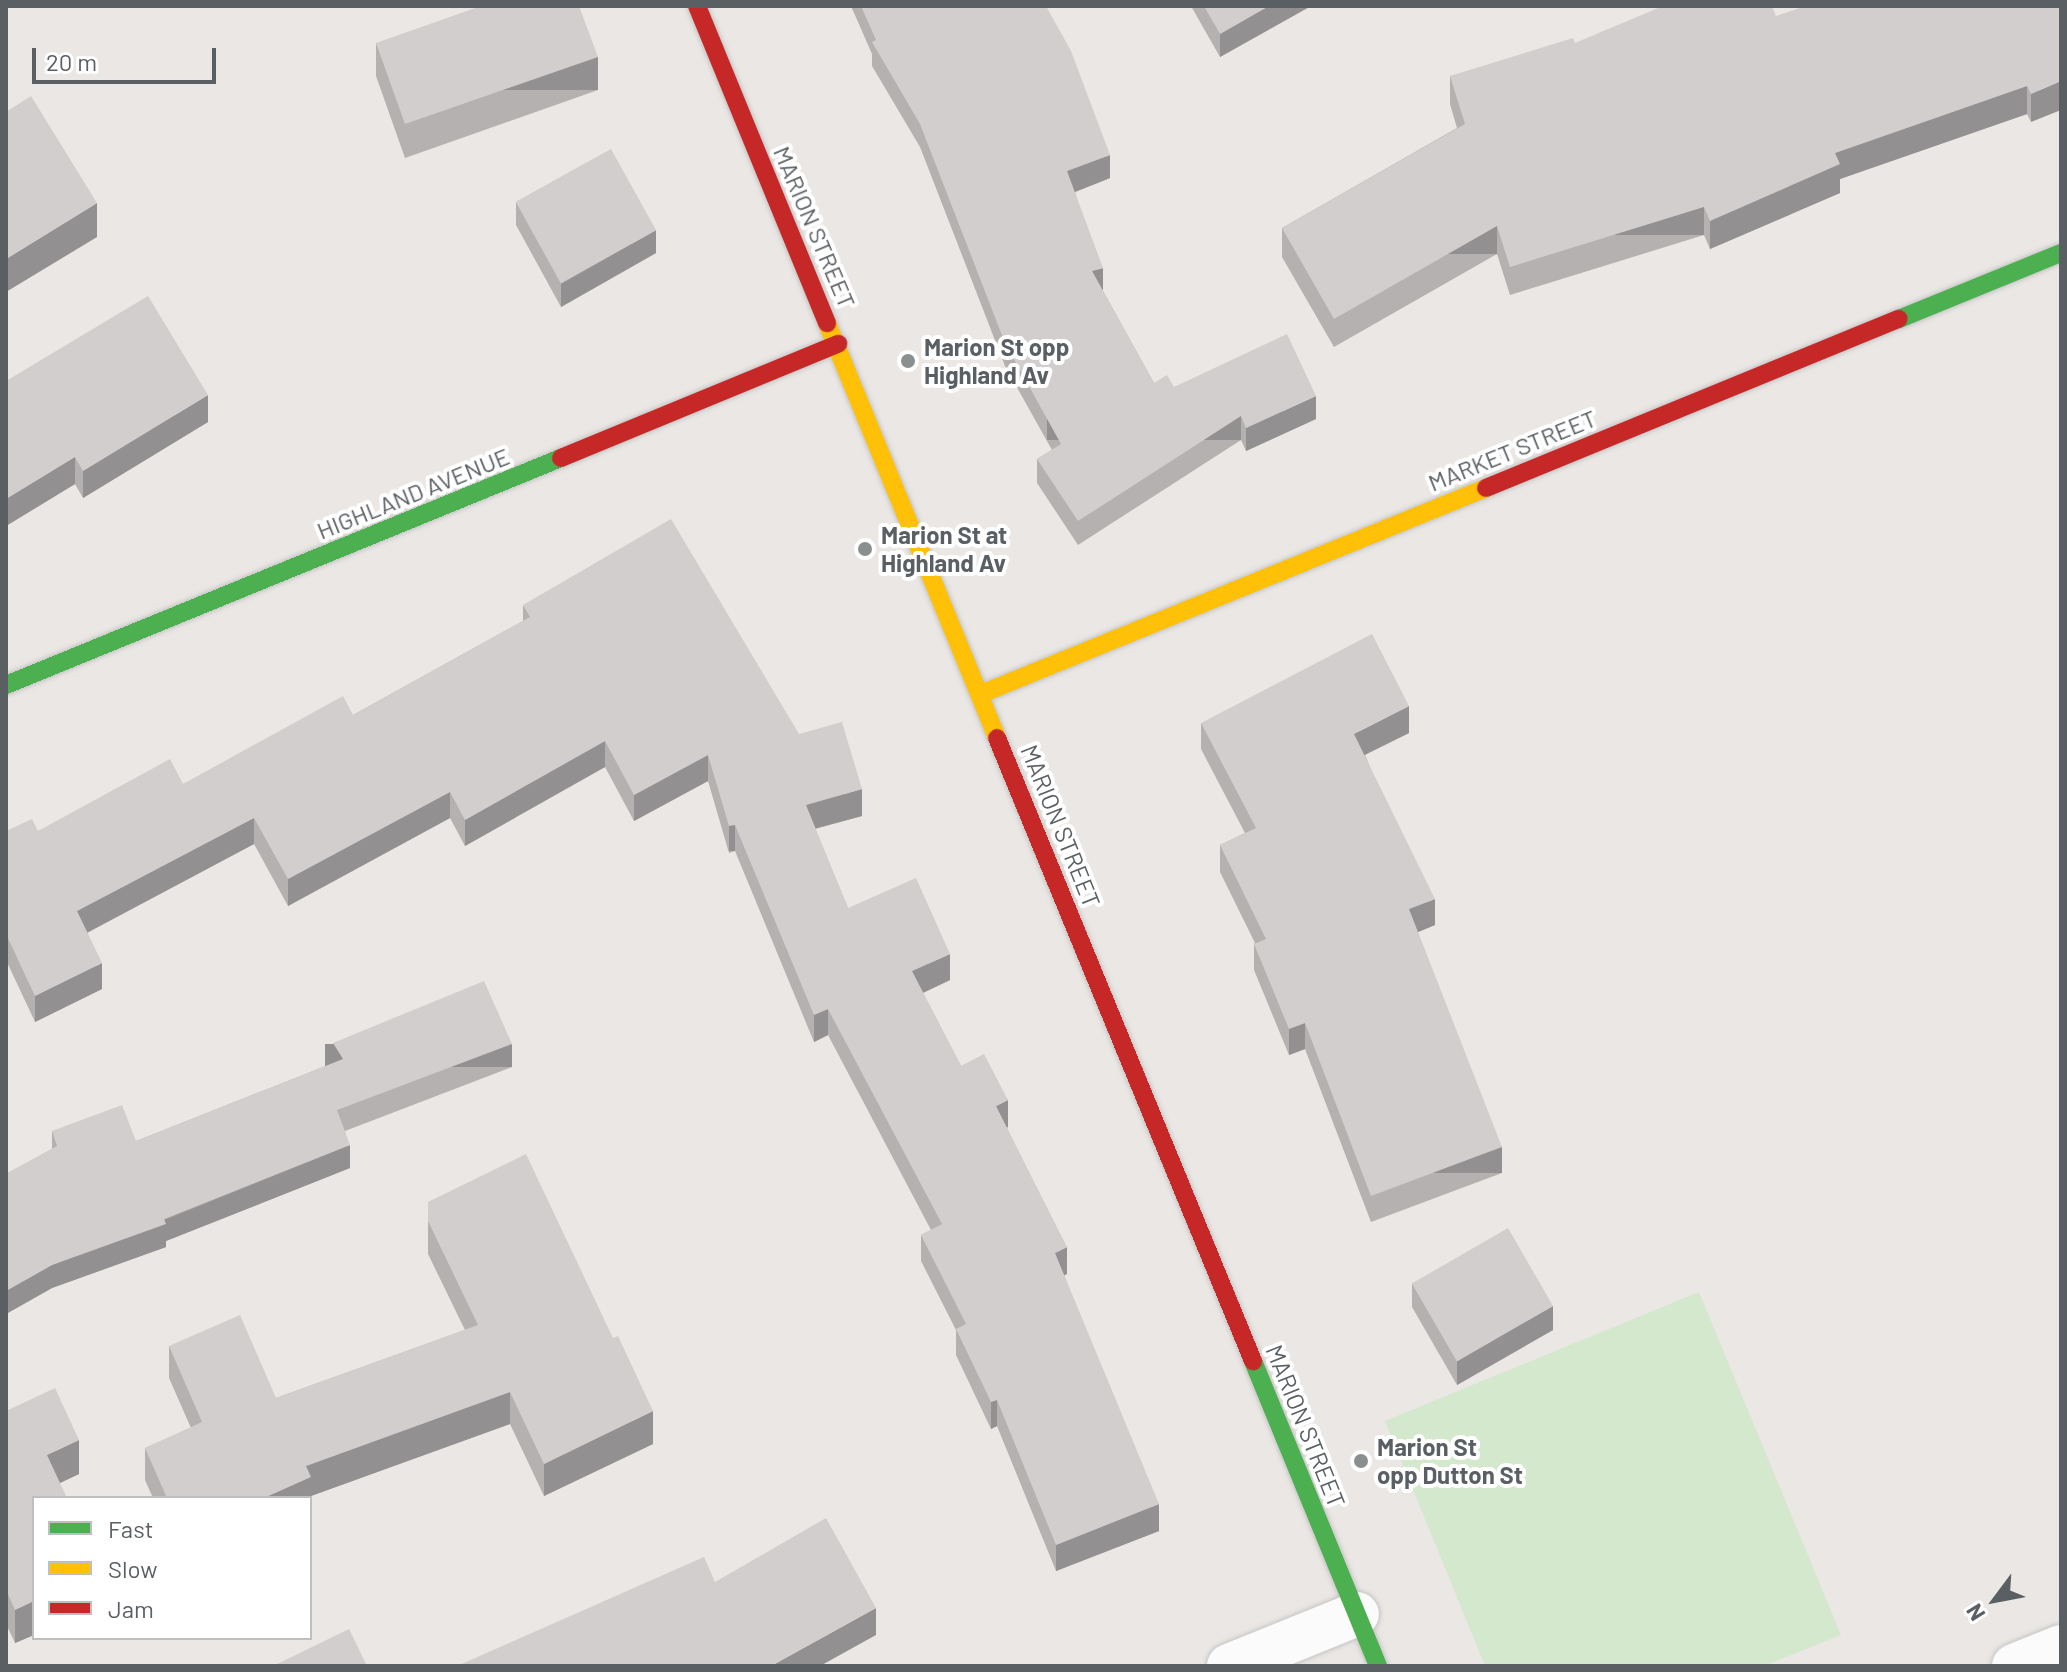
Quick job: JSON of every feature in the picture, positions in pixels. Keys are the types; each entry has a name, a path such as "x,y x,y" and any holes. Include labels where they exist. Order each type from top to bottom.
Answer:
{"street":[{"name":"MARION STREET","path":"697,6 1378,1666"},
{"name":"MARKET STREET","path":"981,694 2061,253"},
{"name":"HIGHLAND AVENUE","path":"6,685 838,344"},
{"path":"1229,1666 1357,1614"},
{"path":"2014,1666 2061,1647"}],"green space":[{"path":"1699,1292 1841,1635 1764,1666 1485,1666 1385,1421"}],"building":[{"path":"481,6 579,6 598,57 405,124 376,43"},
{"path":"861,6 1046,6 1071,51 1110,155 1067,171 1103,268 1092,271 1154,383 1167,375 1174,387 1287,334 1316,396 1246,428 1241,416 1078,521 1037,459 1061,444 1005,343 920,124 872,42 876,40"},
{"path":"1204,6 1269,6 1220,34"},
{"path":"1663,6 1772,6 1776,16 1806,6 2061,6 2061,81 2031,94 2027,86 1835,153 1840,164 1710,221 1704,207 1510,267 1497,226 1334,319 1282,228 1465,124 1450,76 1573,38 1575,43"},
{"path":"31,96 97,203 6,259 6,112"},
{"path":"611,149 656,230 561,283 516,202"},
{"path":"148,296 208,395 83,471 75,457 6,499 6,381"},
{"path":"671,519 799,734 842,722 862,789 806,805 848,908 916,878 950,954 912,971 961,1066 984,1054 1008,1100 996,1106 1067,1247 1055,1253 1159,1504 1056,1545 997,1400 991,1402 956,1329 966,1324 921,1235 942,1224 828,1009 814,1015 735,825 729,826 708,755 634,795 605,741 465,820 450,792 288,879 254,818 77,911 102,963 35,996 6,934 6,831 32,819 38,831 170,759 183,784 343,696 353,715 530,617 523,605"},
{"path":"1372,634 1409,706 1354,734 1435,899 1409,909 1502,1147 1371,1196 1305,1023 1289,1029 1254,944 1266,939 1220,845 1256,828 1201,723"},
{"path":"484,981 512,1044 337,1110 350,1145 164,1219 166,1224 52,1265 6,1291 6,1174 57,1146 52,1131 122,1105 136,1141 343,1059 333,1043"},
{"path":"526,1154 613,1338 618,1336 653,1411 544,1464 510,1392 306,1466 311,1477 268,1496 166,1496 145,1448 202,1422 169,1346 240,1315 276,1398 478,1325 428,1221 428,1202"},
{"path":"1508,1228 1553,1306 1457,1361 1412,1284"},
{"path":"55,1388 79,1440 47,1455 66,1496 32,1496 32,1602 15,1610 6,1590 6,1411"},
{"path":"826,1518 876,1608 771,1666 457,1666 704,1557 715,1582"},
{"path":"349,1629 367,1666 273,1666"}],"traffic: fast":[{"path":"1899,319 2061,253"},
{"path":"6,685 561,458"},
{"path":"1253,1361 1378,1666"}],"traffic: slow":[{"path":"827,323 997,738"},
{"path":"981,694 1486,488"}],"traffic: jam":[{"path":"697,6 827,323"},
{"path":"1486,488 1899,319"},
{"path":"561,458 838,344"},
{"path":"997,738 1253,1361"}],"place":[{"name":"Marion St opp Highland Av","path":"908,361"},
{"name":"Marion St at Highland Av","path":"865,549"},
{"name":"Marion St opp Dutton St","path":"1361,1461"}]}
